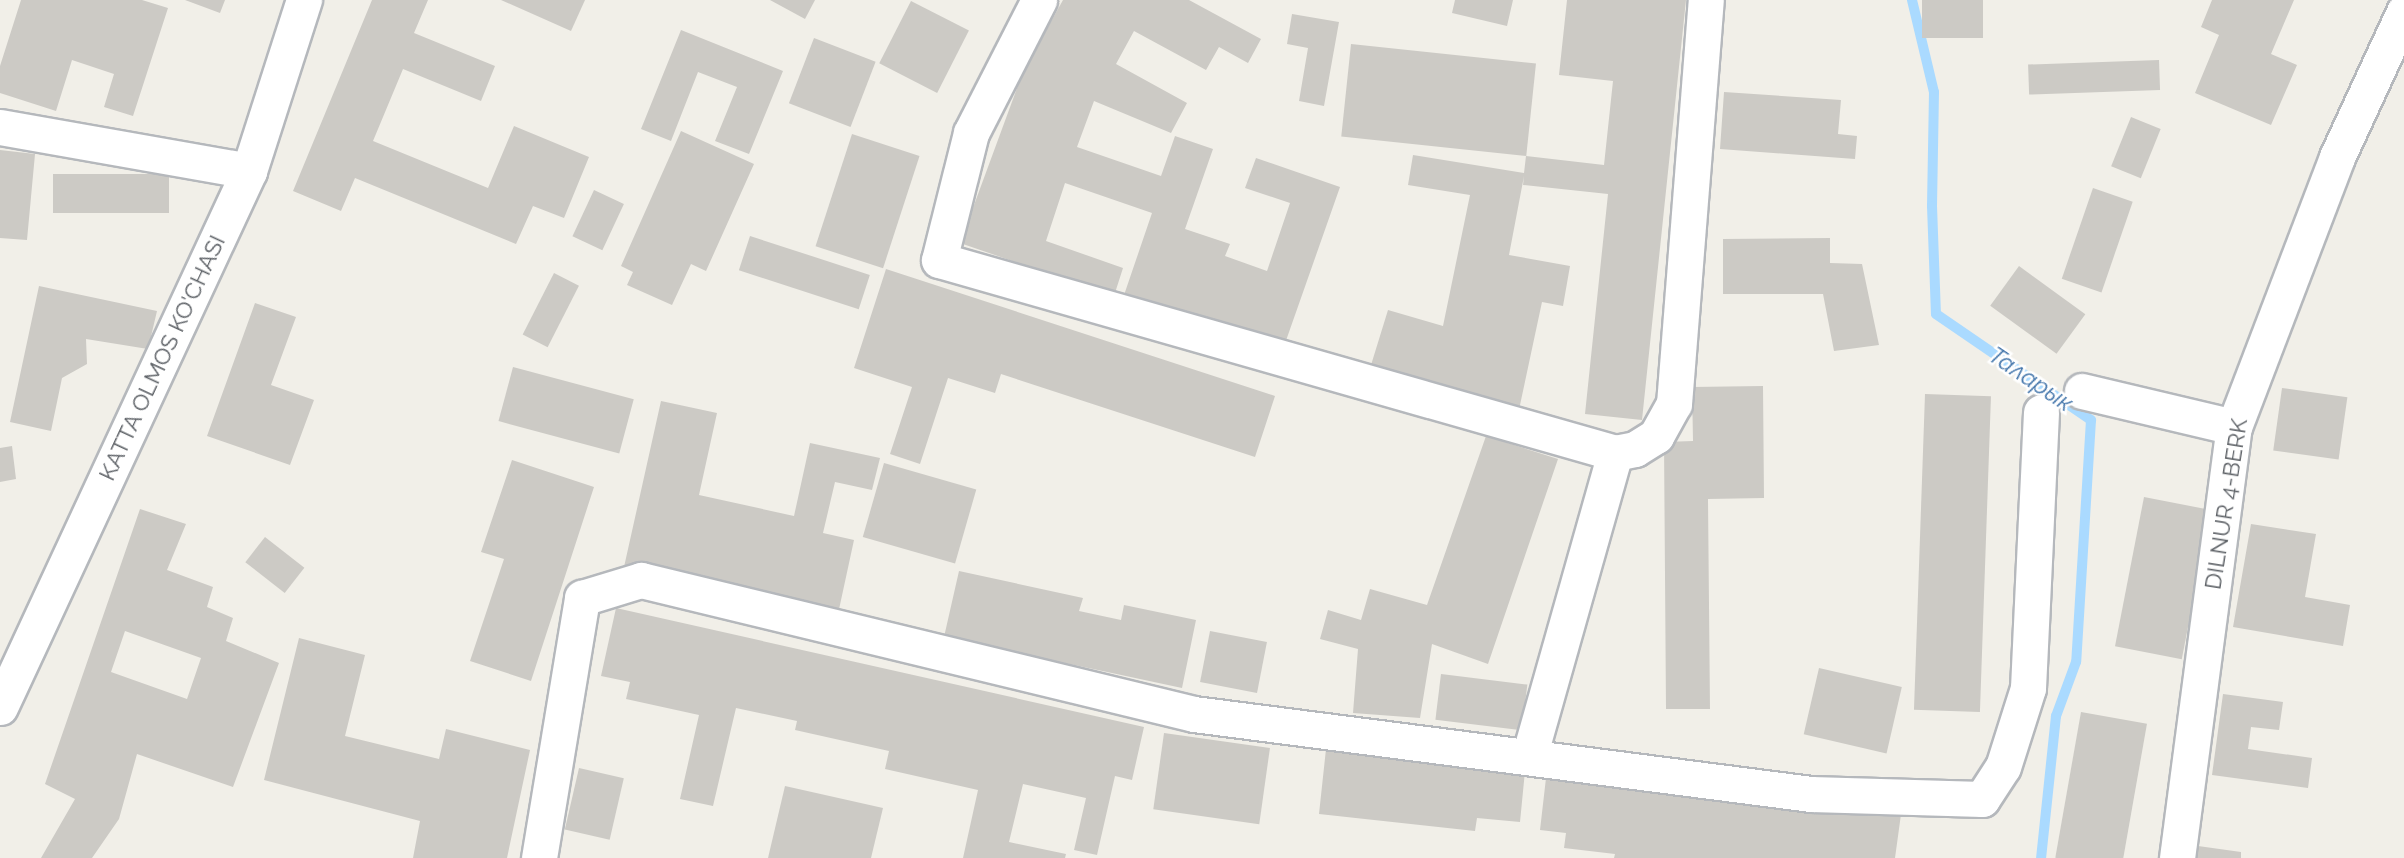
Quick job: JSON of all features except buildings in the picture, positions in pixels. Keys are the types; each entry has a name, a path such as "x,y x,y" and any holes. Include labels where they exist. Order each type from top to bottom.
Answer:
{"street":[{"name":"KATTA OLMOS KO'CHASI","path":"0,707 249,171 304,0"},
{"path":"1039,0 971,132 939,260 1615,453 1635,449 1656,436 1674,404 1706,0"},
{"name":"DILNUR 4-BERK","path":"2177,858 2234,427 2337,157 2404,12"},
{"path":"0,127 249,171"},
{"path":"2082,391 2234,427"},
{"path":"539,858 582,598 641,580 1194,714 1811,794 1982,799 2003,767 2028,688 2042,412"},
{"path":"1529,757 1615,453"}],"waterway":[{"name":"Таларык","path":"1912,0 1934,92 1932,206 1936,314 2091,420 2076,662 2056,716 2041,858"}]}
